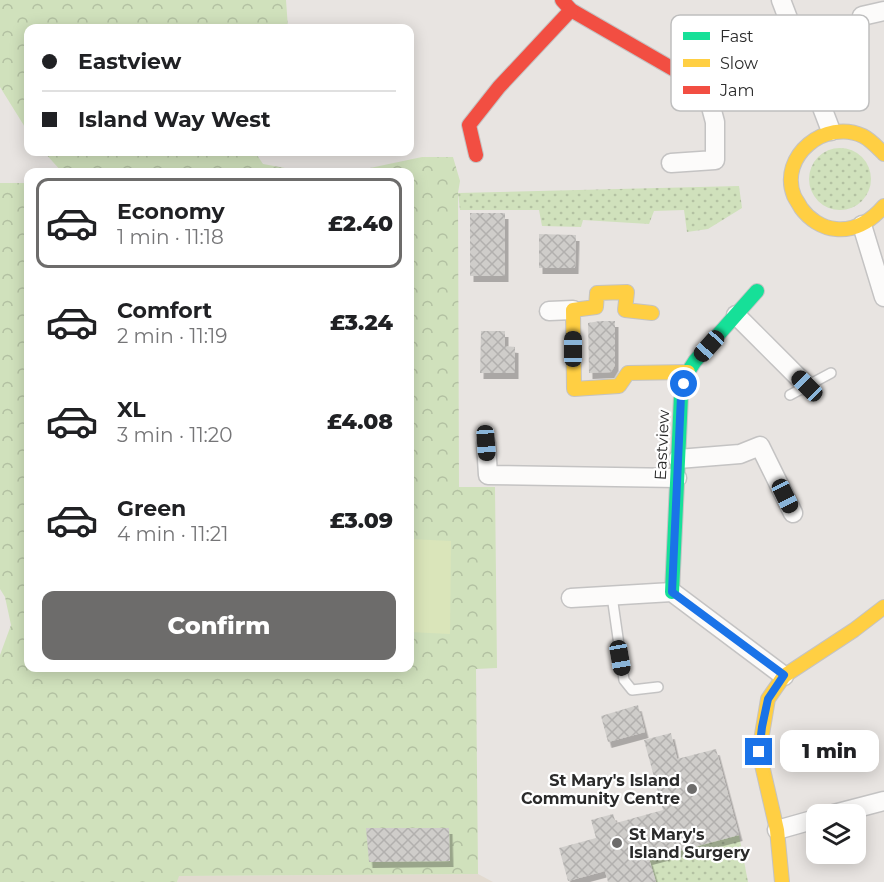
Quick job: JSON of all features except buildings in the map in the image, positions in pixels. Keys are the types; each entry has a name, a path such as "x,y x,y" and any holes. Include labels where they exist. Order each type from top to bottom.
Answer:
{"street":[{"path":"781,0 787,15"},
{"path":"476,155 469,125 566,5 671,67"},
{"path":"866,15 884,11"},
{"path":"671,163 715,160 715,122 712,111"},
{"path":"823,111 831,131"},
{"path":"884,154 875,143 862,134 847,130 831,131 815,137 803,148 794,163 792,179 794,195 802,210 814,222 830,228 846,229 862,225 876,216 884,206"},
{"path":"862,225 884,297"},
{"name":"Eastview","path":"672,592 681,396 688,372 695,361 757,291"},
{"path":"549,311 596,308 597,293 627,292 625,310 652,313"},
{"path":"573,310 574,389 619,386 628,373 688,372"},
{"path":"736,315 807,386"},
{"path":"486,443 488,475 677,478"},
{"path":"678,459 740,454 760,446 793,513"},
{"path":"571,598 672,592 784,675"},
{"path":"782,882 777,830 759,752 768,699 784,675 854,630 884,607"},
{"path":"866,806 884,801"},
{"path":"777,830 806,822"}],"lane":[{"path":"790,395 831,374"},
{"path":"612,596 624,680 632,690 658,687"}],"shaded area":[{"path":"478,874 493,882 177,882 178,876"}],"green space":[{"path":"0,0 286,0 288,24 24,24 24,126 0,87"},
{"path":"834,148 846,148 862,157 869,167 871,179 869,191 862,201 846,210 834,210 823,205 814,196 809,185 809,173 814,162 823,153"},
{"path":"48,156 258,156 263,164 285,168 58,168"},
{"path":"422,157 453,157 460,181 458,193 459,487 495,487 497,668 476,669 478,874 179,876 177,882 0,882 0,655 11,625 5,597 0,589 0,183 24,183 24,672 414,672 414,168 370,168"},
{"path":"739,186 742,208 708,229 687,232 684,210 654,211 649,224 583,220 581,227 542,226 539,210 460,210 458,193"},
{"path":"414,539 451,541 450,634 414,632"},
{"path":"739,835 748,882 656,882 649,858"}],"traffic: fast":[{"path":"672,592 681,396 688,372 695,361 757,291"}],"traffic: slow":[{"path":"884,154 863,136 849,132 834,132 809,144 799,155 793,167 791,181 794,196 804,212 826,227 843,229 857,227 884,206"},
{"path":"652,313 625,310 627,292 597,293 596,307 573,310 574,389 619,386 628,373 688,372"},
{"path":"782,882 777,830 759,752 768,699 784,676 854,630 884,607"}],"traffic: jam":[{"path":"562,0 571,10 671,68"},
{"path":"476,155 469,125 499,87 571,10"}],"place":[{"name":"St Mary's Island Community Centre","path":"692,789"},
{"name":"St Mary's Island Surgery","path":"617,843"}],"route":[{"path":"684,384 681,396 672,592 784,675 768,699 759,752"}]}
